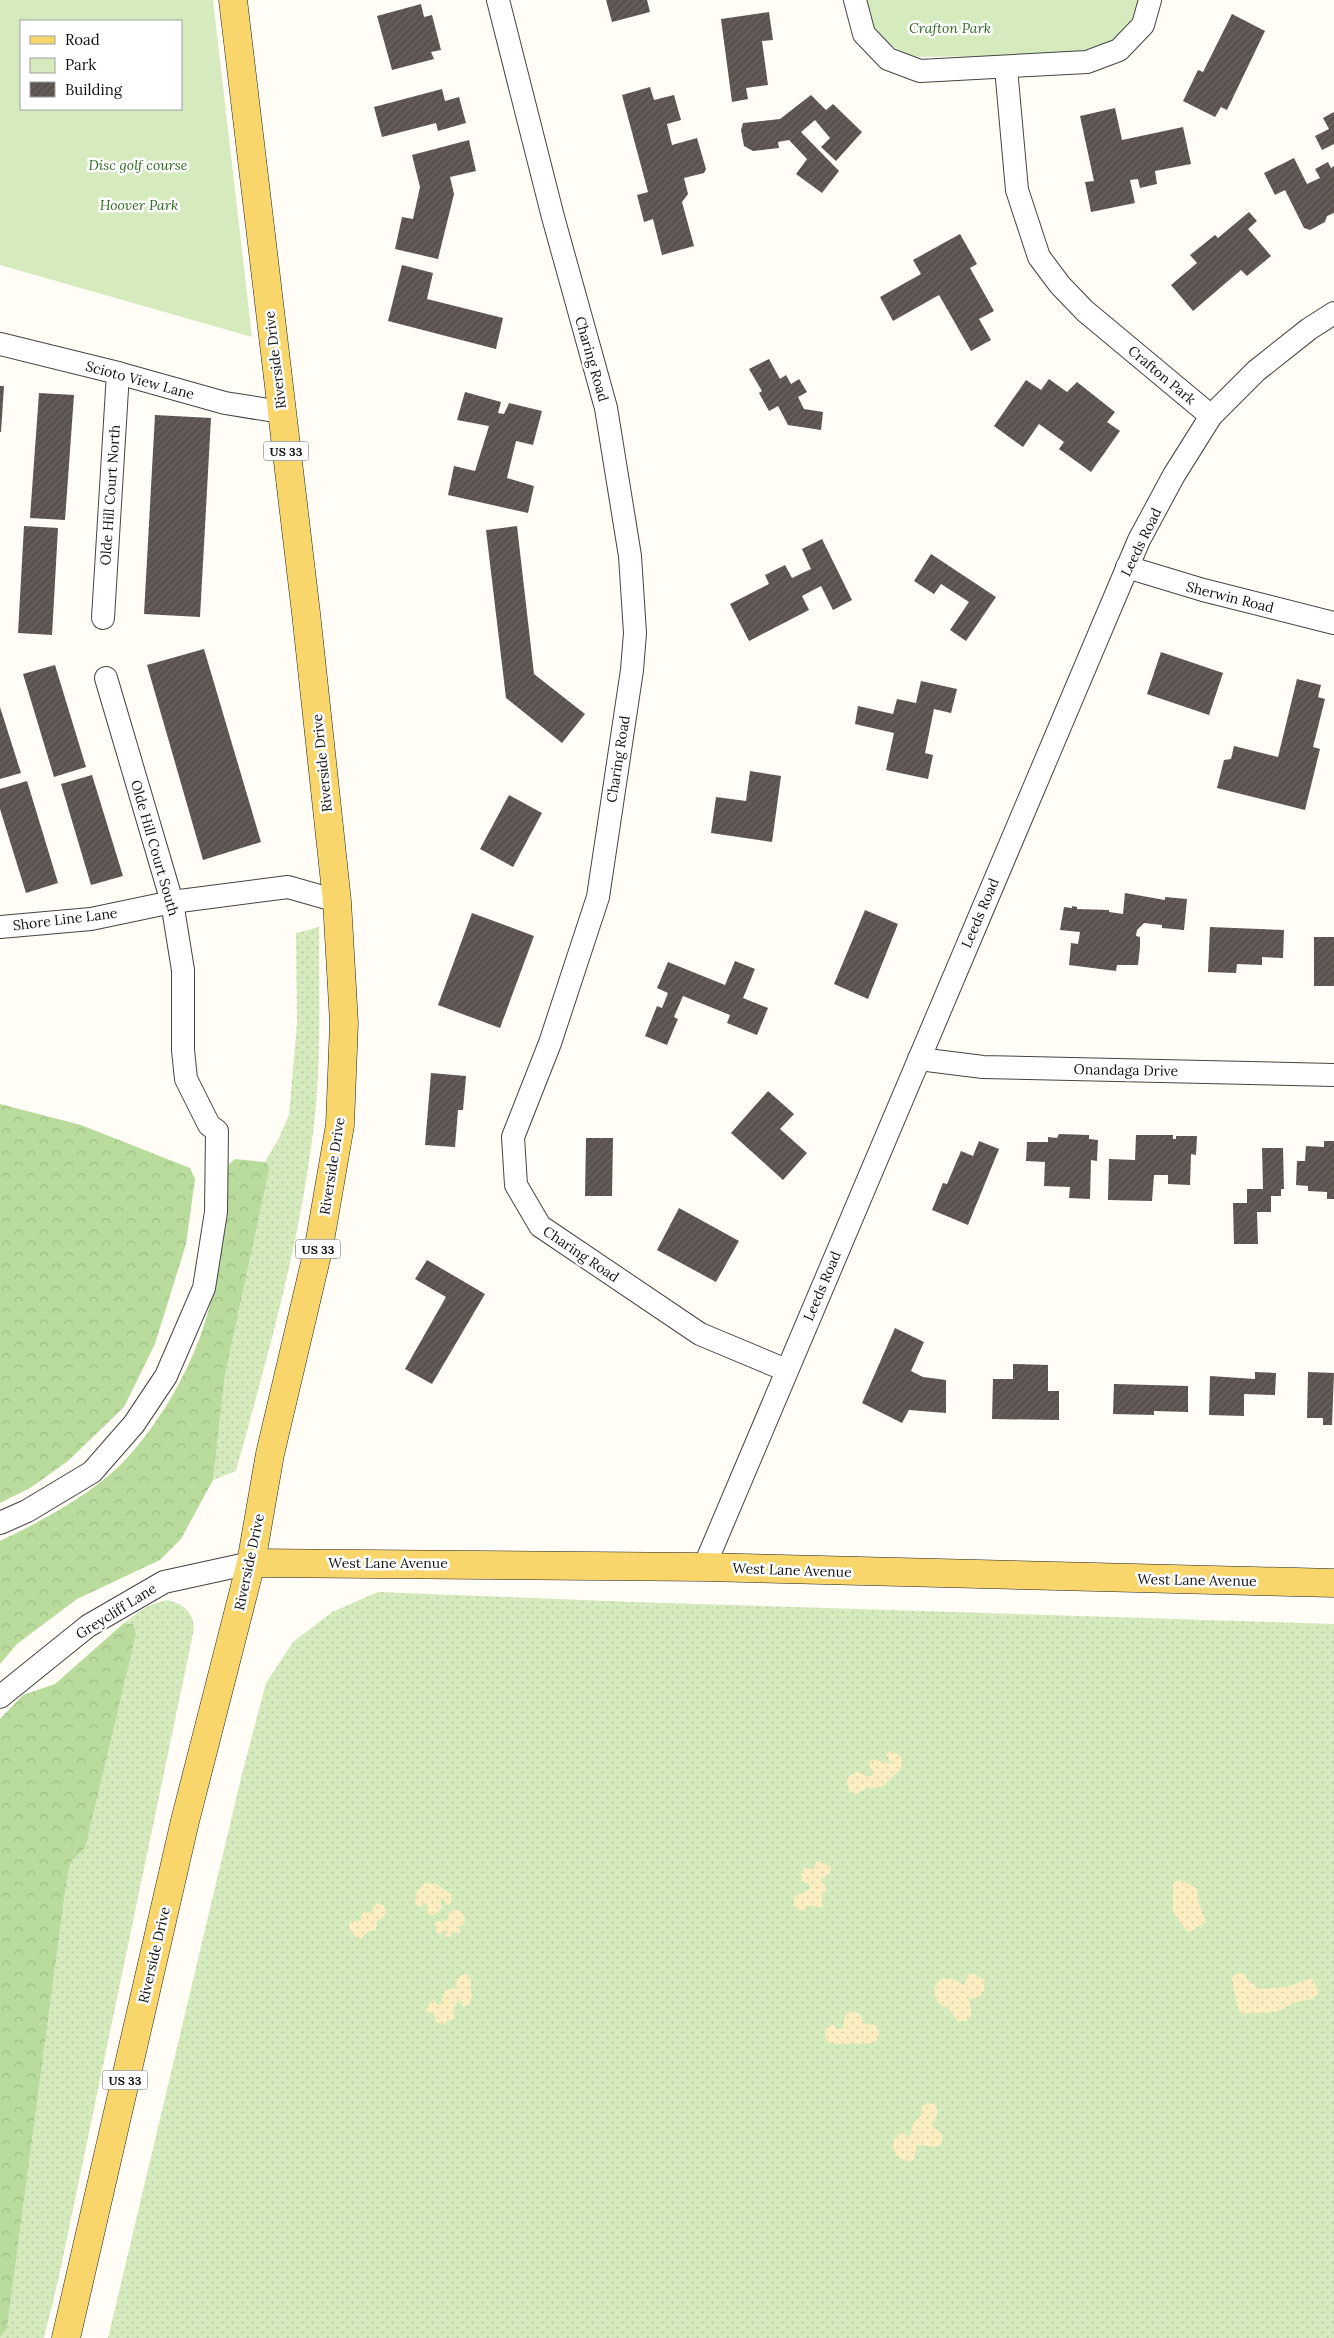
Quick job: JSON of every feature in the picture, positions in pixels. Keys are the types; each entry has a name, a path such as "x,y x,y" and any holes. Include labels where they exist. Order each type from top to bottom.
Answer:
{"main road":[{"name":"Riverside Drive","path":"66,2338 185,1821 251,1563 270,1454 319,1246 340,1125 344,1023 337,901 233,0"},
{"name":"West Lane Avenue","path":"251,1563 704,1567 1334,1583"}],"street":[{"name":"Charing Road","path":"498,0 552,217 606,408 630,556 635,633 632,670 598,897 550,1044 513,1136 516,1185 540,1226 700,1334 786,1370"},
{"path":"855,0 864,34 888,59 920,71 1006,68 1086,62 1119,50 1143,25 1150,0"},
{"name":"Crafton Park","path":"1006,68 1017,190 1039,257 1060,285 1085,311 1211,416"},
{"name":"Leeds Road","path":"704,1567 1139,540 1174,475 1211,416 1256,371 1309,329 1334,313"},
{"name":"Scioto View Lane","path":"0,344 118,373 225,403 282,412"},
{"name":"Olde Hill Court North","path":"103,618 118,373"},
{"name":"Sherwin Road","path":"1128,567 1203,590 1334,623"},
{"name":"Olde Hill Court South","path":"0,1523 27,1511 92,1472 134,1424 166,1376 204,1288 216,1212 217,1131 209,1125 186,1080 183,1050 183,970 172,902 106,678"},
{"name":"Shore Line Lane","path":"0,927 91,919 172,902 288,887 337,901"},
{"name":"Onandaga Drive","path":"919,1059 983,1067 1334,1075"},
{"name":"Greycliff Lane","path":"0,1697 88,1626 164,1582 251,1563"}],"green space":[{"name":"Hoover Park","path":"0,0 213,0 252,337 0,265"},
{"name":"Crafton Park","path":"867,0 1140,0 1132,20 1124,31 1108,45 1095,49 1047,55 918,57 898,50 882,38 871,21"},
{"path":"319,927 318,1083 303,1198 284,1290 236,1471 213,1480 225,1375 270,1166 265,1162 279,1138 289,1115 297,1023 296,933"},
{"path":"0,1104 81,1125 190,1168 195,1179 186,1244 155,1344 124,1407 68,1461 30,1488 0,1503"},
{"path":"235,1159 265,1162 270,1166 225,1375 213,1480 181,1539 160,1560 77,1599 17,1644 0,1664 0,1541 33,1525 100,1483 127,1458 161,1414 189,1363 209,1309 220,1248 226,1167"},
{"path":"378,1592 1334,1624 1334,2338 108,2338 242,1774 266,1683 293,1642 332,1612"},
{"path":"168,1600 179,1604 190,1613 194,1629 58,2281 44,2338 0,2338 7,2328 67,1878 71,1862 85,1848 133,1624 124,1623 149,1606"},
{"path":"124,1623 133,1624 136,1634 85,1848 71,1862 67,1878 7,2328 0,2338 0,1719 23,1695 55,1684"}],"sand":[{"path":"891,1751 898,1754 902,1759 901,1768 897,1773 884,1785 877,1788 867,1788 857,1794 849,1791 847,1778 857,1771 866,1776 872,1776 873,1771 869,1766 870,1761 876,1760 889,1764 890,1761 886,1755"},
{"path":"820,1861 831,1867 830,1873 821,1879 827,1890 821,1896 823,1905 820,1908 810,1905 804,1910 798,1910 794,1906 794,1897 810,1889 809,1884 802,1882 801,1873 806,1867 814,1870 816,1862"},
{"path":"1180,1880 1197,1888 1199,1904 1206,1922 1190,1932 1186,1930 1173,1912 1173,1885"},
{"path":"425,1883 436,1884 451,1894 452,1903 447,1905 440,1898 442,1908 434,1915 428,1914 427,1904 425,1903 419,1907 415,1904 417,1891"},
{"path":"378,1903 384,1906 386,1911 384,1917 377,1921 376,1929 366,1933 362,1939 355,1937 349,1927 350,1922 361,1920 362,1912 371,1913 374,1906"},
{"path":"456,1910 462,1912 465,1918 464,1925 459,1926 460,1933 454,1932 448,1938 445,1936 448,1932 446,1930 441,1934 437,1933 435,1922 447,1920 449,1912"},
{"path":"1243,1972 1249,1981 1259,1989 1286,1987 1312,1978 1318,1989 1318,1994 1312,1999 1296,2002 1276,2012 1242,2014 1238,2009 1232,1979 1234,1975"},
{"path":"973,1973 984,1980 984,1991 978,1998 969,1999 972,2014 966,2021 958,2021 949,2010 938,2002 934,1990 939,1980 943,1978 953,1979 965,1985 967,1976"},
{"path":"464,1974 468,1975 471,1981 472,1995 470,2004 463,2007 459,1999 454,2007 454,2019 444,2024 436,2022 434,2014 426,2011 426,2008 433,2000 438,2005 441,2004 444,1992 456,1988 457,1979"},
{"path":"850,2011 860,2014 864,2024 876,2025 879,2033 876,2041 866,2044 840,2044 828,2041 825,2034 826,2028 833,2025 838,2029 843,2028 845,2016"},
{"path":"932,2103 937,2107 938,2113 932,2126 942,2134 943,2142 937,2147 917,2145 914,2159 906,2161 896,2154 893,2143 894,2139 903,2132 907,2137 911,2134 913,2123 921,2116 922,2107"}],"building":[{"path":"606,0 647,0 650,12 612,22"},
{"path":"421,4 424,17 432,15 441,50 431,52 434,59 392,70 377,16"},
{"path":"769,12 773,40 762,41 768,85 746,88 748,99 732,102 721,19"},
{"path":"1232,14 1265,31 1227,110 1221,107 1215,117 1183,101 1198,70 1203,72"},
{"path":"650,87 654,100 674,95 681,120 667,124 672,145 697,138 706,169 704,173 684,178 688,194 682,202 694,246 662,255 653,219 644,222 637,195 648,192 622,95"},
{"path":"442,89 445,101 459,97 466,123 438,131 436,123 382,137 374,107"},
{"path":"811,95 826,110 833,104 862,132 836,161 821,147 830,138 815,120 801,132 839,171 822,193 796,174 807,159 789,140 778,142 779,148 753,151 744,146 741,130 743,123 780,119"},
{"path":"1115,108 1122,140 1183,127 1191,164 1155,171 1157,184 1140,188 1138,179 1130,180 1135,203 1091,212 1085,182 1094,181 1080,116"},
{"path":"1334,112 1334,144 1322,150 1315,136 1329,129 1323,118"},
{"path":"469,140 476,171 450,177 454,194 438,259 395,249 402,217 413,219 420,187 412,155"},
{"path":"1294,158 1307,184 1320,178 1315,169 1328,162 1331,168 1334,166 1334,213 1327,216 1325,222 1310,230 1304,228 1285,190 1275,195 1264,173"},
{"path":"1249,212 1257,221 1248,229 1271,256 1247,276 1241,270 1193,311 1171,285 1197,263 1190,255 1215,235 1218,238"},
{"path":"960,234 977,264 970,268 994,311 979,319 991,340 971,351 939,295 893,321 880,297 921,274 913,260"},
{"path":"402,265 433,273 427,299 503,318 496,349 388,321"},
{"path":"769,359 780,379 786,375 791,384 799,379 807,392 798,397 804,409 823,412 821,430 788,425 778,406 769,411 759,393 762,391 749,369"},
{"path":"1049,379 1067,392 1077,382 1115,412 1107,422 1120,431 1091,472 1059,449 1064,442 1039,424 1023,447 994,426 1026,380 1041,390"},
{"path":"0,386 4,386 1,432 0,432"},
{"path":"465,392 501,402 498,413 504,414 509,403 542,411 533,445 516,441 507,478 534,486 528,513 448,495 454,466 475,471 489,426 457,420"},
{"path":"39,393 74,395 65,520 30,518"},
{"path":"155,415 211,418 200,617 144,614"},
{"path":"24,526 58,528 52,635 18,633"},
{"path":"517,526 534,674 585,714 562,743 506,698 486,530"},
{"path":"822,539 852,600 833,610 821,586 802,596 809,610 749,641 730,604 769,584 765,575 785,565 792,578 811,569 802,549"},
{"path":"931,554 996,597 966,641 950,630 969,602 941,584 934,594 914,581"},
{"path":"204,649 261,842 203,860 147,665"},
{"path":"1161,652 1223,673 1209,715 1147,694"},
{"path":"55,665 86,767 54,777 23,674"},
{"path":"1297,679 1321,685 1318,697 1325,699 1313,747 1320,749 1305,810 1217,788 1224,760 1231,759 1234,746 1278,757"},
{"path":"921,681 957,689 951,713 934,709 925,753 933,755 928,779 886,770 894,733 855,724 858,706 893,714 897,699 916,703"},
{"path":"0,707 21,773 0,779"},
{"path":"750,771 781,776 772,842 711,833 716,797 746,801"},
{"path":"92,775 123,876 91,885 61,784"},
{"path":"27,781 58,883 26,893 0,809 0,789"},
{"path":"509,795 542,813 513,867 480,849"},
{"path":"1125,893 1165,900 1165,897 1187,899 1184,930 1162,928 1162,925 1144,923 1137,930 1136,936 1140,937 1138,965 1117,965 1116,971 1069,965 1071,943 1078,944 1080,932 1060,930 1064,907 1072,908 1072,906 1077,907 1077,909 1109,910 1109,912 1123,914"},
{"path":"865,910 898,924 868,999 834,984"},
{"path":"472,913 534,936 500,1028 438,1005"},
{"path":"1210,927 1284,930 1283,958 1262,957 1262,965 1237,964 1236,973 1208,972"},
{"path":"1314,937 1334,937 1334,986 1314,986"},
{"path":"735,961 755,969 743,998 768,1008 757,1035 727,1023 730,1015 683,996 674,1017 678,1019 667,1045 645,1036 657,1006 662,1008 668,993 657,988 668,962 725,985"},
{"path":"431,1073 466,1076 463,1110 458,1110 455,1147 425,1145"},
{"path":"768,1091 794,1114 780,1129 807,1153 783,1180 731,1133"},
{"path":"1059,1134 1089,1135 1089,1139 1098,1140 1097,1161 1091,1160 1090,1199 1069,1198 1070,1187 1044,1186 1045,1162 1026,1161 1027,1142 1048,1142 1048,1137 1057,1138"},
{"path":"1136,1135 1173,1135 1173,1139 1176,1139 1176,1136 1197,1136 1196,1155 1191,1154 1190,1185 1168,1184 1168,1175 1154,1175 1152,1201 1108,1200 1109,1159 1135,1160"},
{"path":"586,1138 613,1138 612,1196 585,1196"},
{"path":"979,1141 999,1149 968,1225 932,1210 943,1183 947,1184 961,1151 973,1156"},
{"path":"1324,1141 1334,1141 1334,1199 1327,1199 1327,1192 1308,1191 1308,1186 1296,1185 1297,1161 1305,1161 1306,1146 1324,1147"},
{"path":"1262,1148 1283,1148 1284,1189 1281,1189 1281,1196 1271,1196 1271,1212 1257,1212 1258,1244 1234,1244 1233,1203 1247,1203 1247,1189 1263,1189"},
{"path":"679,1208 739,1241 716,1282 657,1250"},
{"path":"427,1260 485,1294 432,1384 405,1369 446,1297 415,1279"},
{"path":"895,1328 924,1342 911,1371 923,1377 946,1380 946,1413 909,1410 902,1423 862,1403"},
{"path":"1013,1364 1048,1365 1048,1391 1059,1391 1059,1420 992,1419 993,1379 1013,1379"},
{"path":"1255,1372 1276,1373 1275,1395 1244,1394 1244,1416 1209,1415 1210,1376 1255,1379"},
{"path":"1308,1372 1334,1373 1332,1425 1323,1425 1323,1418 1307,1418"},
{"path":"1114,1384 1188,1386 1188,1412 1154,1411 1154,1415 1113,1414"}],"park label":[{"name":"Disc golf course","path":"138,165"}]}
